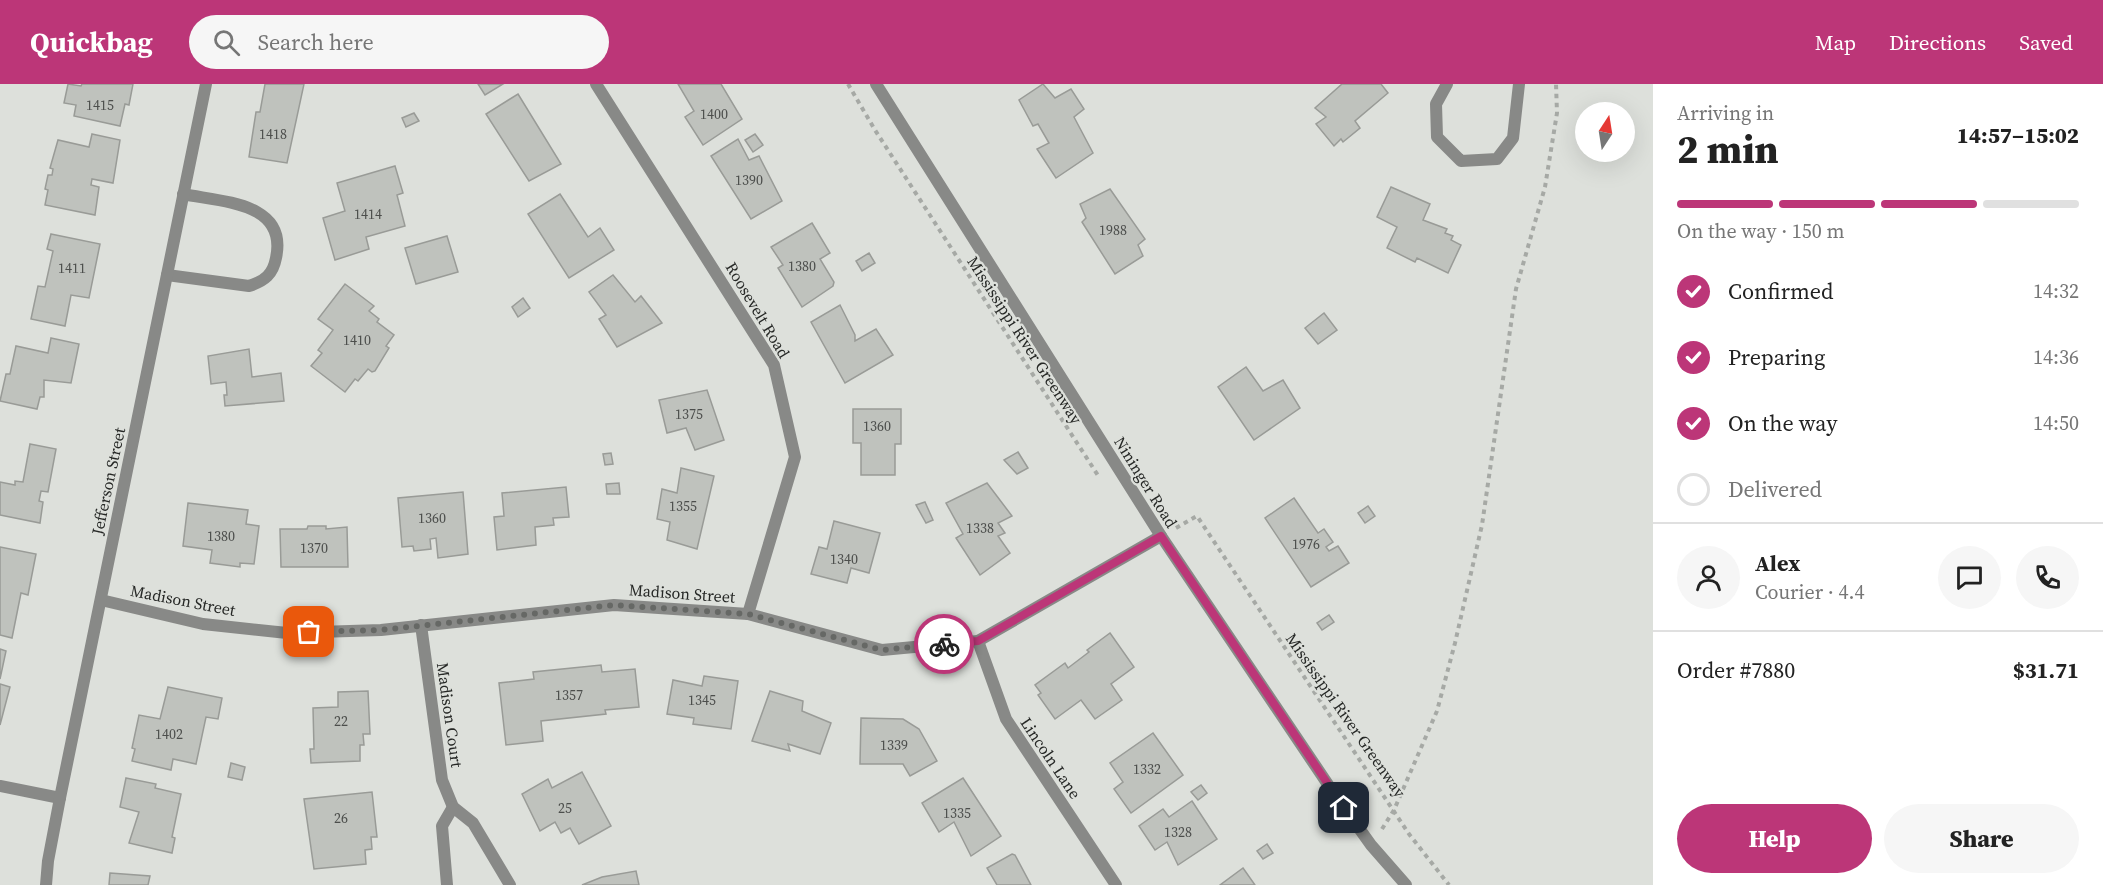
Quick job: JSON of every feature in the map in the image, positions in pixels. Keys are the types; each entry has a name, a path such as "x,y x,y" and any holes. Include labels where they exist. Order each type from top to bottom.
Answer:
{"street":[{"name":"Jefferson Street","path":"46,885 48,861 60,798 206,84"},
{"name":"Roosevelt Road","path":"596,84 774,365 795,457 748,614"},
{"name":"Nininger Road","path":"876,84 1161,536 1331,789 1371,845 1406,885"},
{"path":"1447,84 1436,104 1437,137 1461,161 1497,159 1512,138 1519,84"},
{"path":"167,275 249,286 259,283 270,275 279,247 277,232 264,214 252,209 183,194"},
{"name":"Madison Street","path":"100,600 203,624 287,633 381,630 614,605 748,614 882,650 978,641 1161,536"},
{"name":"Madison Court","path":"421,625 442,780 453,807 474,823 510,885"},
{"name":"Lincoln Lane","path":"978,641 1006,719 1116,885"},
{"path":"0,786 60,798"},
{"path":"447,885 442,826 453,807"}],"path":[{"name":"Mississippi River Greenway","path":"848,84 875,130 1102,482"},
{"name":"Mississippi River Greenway","path":"1394,810 1437,711 1482,525 1516,289 1545,187 1557,113 1556,84"},
{"name":"Mississippi River Greenway","path":"1161,536 1197,516 1394,810"},
{"path":"1394,810 1449,885"}],"building":[{"path":"68,84 81,86 82,84 133,84 129,105 125,104 120,126 74,116 76,105 64,103"},
{"path":"265,84 304,84 287,163 249,157 256,112 260,112"},
{"path":"478,84 503,84 485,95"},
{"path":"678,84 721,84 742,119 703,145 685,117 694,111"},
{"path":"1043,84 1055,98 1071,89 1084,109 1074,117 1093,153 1056,178 1037,149 1049,143 1038,124 1033,126 1019,100"},
{"path":"1342,84 1381,84 1388,93 1355,121 1360,128 1343,142 1341,139 1334,146 1316,124 1326,117 1315,108"},
{"path":"518,94 561,164 529,181 486,114"},
{"path":"414,113 419,121 406,127 402,118"},
{"path":"92,134 120,140 113,183 92,179 91,185 99,187 95,215 45,205 48,190 45,189 48,175 52,175 53,169 50,168 58,140 89,147"},
{"path":"755,134 763,145 753,152 745,140"},
{"path":"738,139 749,160 759,156 782,201 751,219 711,156"},
{"path":"395,166 403,193 397,195 405,226 366,237 369,249 335,260 323,218 345,211 337,183"},
{"path":"1391,187 1430,204 1423,220 1447,229 1445,233 1453,236 1451,240 1461,245 1448,273 1417,258 1415,262 1387,248 1397,227 1377,217"},
{"path":"1110,189 1145,239 1138,245 1143,256 1115,274 1082,222 1086,218 1080,204"},
{"path":"560,194 588,237 600,228 614,250 569,278 528,214"},
{"path":"812,223 830,253 820,259 834,282 833,286 802,307 778,268 783,265 771,247"},
{"path":"51,234 100,244 89,298 71,295 65,326 31,319 38,286 45,287 53,251 47,249"},
{"path":"447,236 458,272 416,284 405,248"},
{"path":"869,253 875,263 862,271 856,261"},
{"path":"613,275 635,302 641,296 662,323 617,347 599,319 606,315 589,292"},
{"path":"345,284 374,306 369,311 379,319 377,322 394,335 386,346 389,348 375,371 368,369 358,381 355,379 345,392 311,366 322,353 318,350 333,330 318,319"},
{"path":"523,298 530,308 518,317 512,307"},
{"path":"840,305 855,335 855,341 876,329 893,355 845,383 811,322"},
{"path":"1324,313 1337,330 1318,344 1305,328"},
{"path":"51,338 79,344 71,383 44,380 44,397 40,397 37,409 0,401 6,374 10,374 16,346 48,353"},
{"path":"249,349 252,377 281,373 284,401 225,406 226,382 211,384 208,356"},
{"path":"1246,367 1263,391 1283,380 1300,408 1254,440 1218,387"},
{"path":"707,390 724,440 695,450 686,428 667,433 659,400"},
{"path":"853,409 901,409 901,444 895,444 895,475 861,475 861,443 853,443"},
{"path":"30,444 56,449 48,492 41,491 39,501 43,502 40,523 0,515 0,482 15,485 15,481 23,482"},
{"path":"1018,452 1028,468 1017,474 1004,460"},
{"path":"611,453 613,464 605,465 603,454"},
{"path":"681,468 714,476 697,549 667,540 670,522 657,519 662,489 677,493"},
{"path":"619,483 620,494 607,494 606,484"},
{"path":"987,483 1012,516 998,523 1005,533 998,536 1010,553 980,575 956,538 963,534 946,503"},
{"path":"566,487 569,517 553,518 554,525 535,527 536,545 497,550 494,517 504,516 502,493"},
{"path":"463,492 468,554 438,558 436,538 430,539 431,549 414,551 413,546 402,547 398,498"},
{"path":"1294,498 1318,533 1324,529 1333,542 1326,547 1329,551 1338,546 1349,563 1311,587 1265,518"},
{"path":"925,502 933,520 926,523 916,505"},
{"path":"188,503 248,510 246,524 259,526 254,564 240,563 240,567 210,563 212,550 183,546"},
{"path":"1368,506 1375,516 1365,523 1358,513"},
{"path":"834,521 880,533 869,573 851,568 847,583 811,574 819,547 827,549"},
{"path":"308,526 326,526 326,529 347,527 348,567 281,567 280,529 307,529"},
{"path":"0,547 36,554 28,595 21,593 12,638 0,635"},
{"path":"1329,615 1334,622 1322,630 1317,623"},
{"path":"1110,633 1134,667 1111,684 1122,700 1095,719 1081,700 1055,719 1038,695 1041,693 1035,685 1065,663 1068,668"},
{"path":"0,649 6,651 0,679"},
{"path":"601,665 602,672 635,669 639,707 605,710 606,714 541,721 543,741 506,745 499,683 534,679 533,672"},
{"path":"704,676 738,681 731,729 693,724 694,718 667,714 673,680 702,686"},
{"path":"0,684 10,687 0,725"},
{"path":"168,687 222,698 218,719 206,717 196,764 173,759 171,770 132,761 135,749 132,748 139,715 160,719"},
{"path":"368,691 370,734 363,734 364,745 360,745 360,761 311,763 310,749 314,749 313,708 338,707 338,692"},
{"path":"770,691 803,701 802,711 831,723 820,754 788,744 790,751 752,741"},
{"path":"861,718 903,719 919,729 937,761 910,776 903,764 860,764"},
{"path":"1153,733 1183,775 1131,813 1114,789 1123,782 1110,763"},
{"path":"231,763 245,767 242,780 228,777"},
{"path":"582,772 611,826 579,844 570,828 561,833 555,822 540,831 522,794 548,779 552,788"},
{"path":"126,778 156,784 155,788 181,794 172,837 175,838 172,853 129,843 139,812 120,807"},
{"path":"963,778 1001,836 971,856 954,822 939,832 922,803"},
{"path":"1201,785 1207,793 1198,800 1191,792"},
{"path":"372,792 377,837 371,837 372,849 365,850 366,864 314,869 304,799"},
{"path":"1192,801 1217,839 1178,865 1167,842 1155,850 1139,826 1163,809 1169,817"},
{"path":"1267,844 1273,853 1263,859 1257,851"},
{"path":"1012,854 1015,855 1031,885 997,885 987,868"},
{"path":"1243,868 1255,885 1220,885"},
{"path":"636,871 639,885 582,885 602,877"},
{"path":"110,873 150,876 148,885 109,885"}],"way so far":[{"path":"309,632 381,630 614,605 748,614 882,650 944,644"}],"route":[{"path":"944,644 978,641 1161,536 1344,808"}]}
